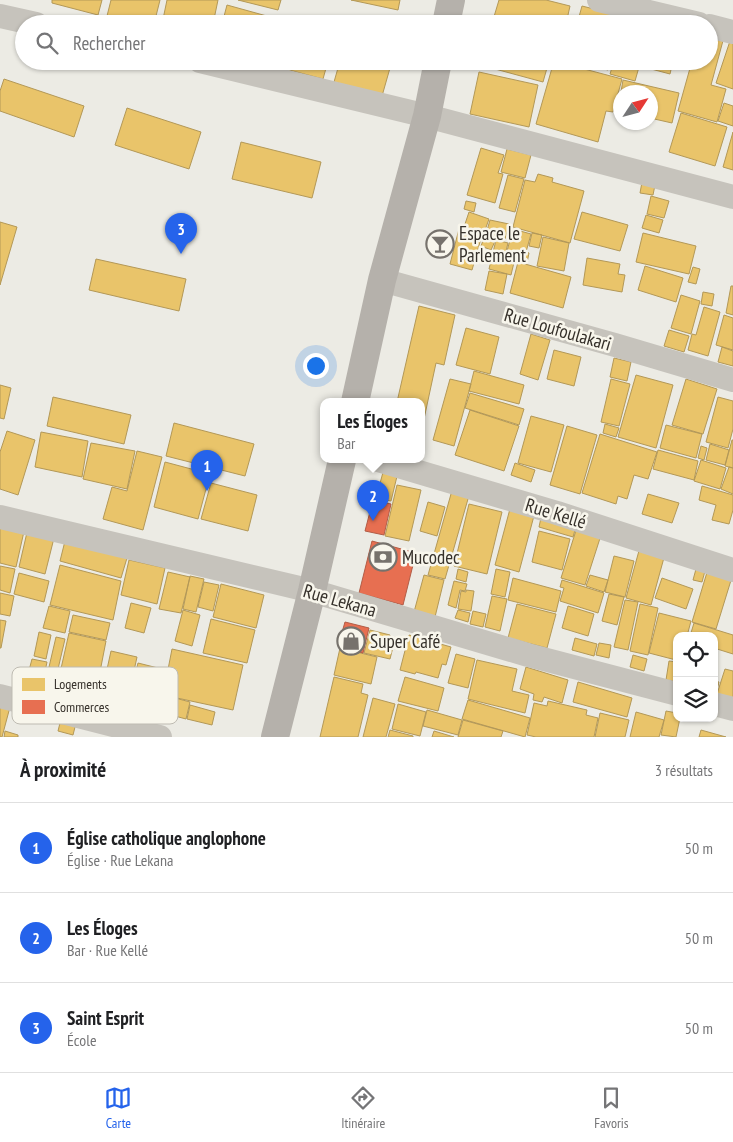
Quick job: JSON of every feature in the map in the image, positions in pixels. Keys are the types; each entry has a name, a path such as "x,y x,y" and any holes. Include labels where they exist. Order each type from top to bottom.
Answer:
{"main road":[{"path":"448,15 451,0"},
{"path":"356,398 382,280 427,116 436,70"},
{"path":"275,737 312,591 341,463"}],"street":[{"path":"599,0 662,15"},
{"path":"0,16 15,19"},
{"path":"718,28 733,32"},
{"path":"237,70 427,116 733,197"},
{"name":"Rue Loufoulakari","path":"382,280 733,380"},
{"name":"Rue Kellé","path":"388,463 557,513 733,570"},
{"name":"Rue Lekana","path":"0,517 312,591 528,655 673,693"},
{"path":"718,705 733,709"},
{"path":"109,724 160,737"}],"building: Logements":[{"path":"52,0 102,0 98,15 52,3"},
{"path":"111,0 160,0 156,15 107,15"},
{"path":"167,0 218,0 215,15 164,15"},
{"path":"238,0 281,0 278,10"},
{"path":"351,0 400,0 398,10"},
{"path":"499,0 546,0 570,6 568,15 494,15"},
{"path":"227,5 263,15 224,15"},
{"path":"582,6 618,15 580,15"},
{"path":"718,35 724,37 718,59"},
{"path":"733,35 733,89 716,83"},
{"path":"289,70 326,70 323,79"},
{"path":"337,70 389,70 382,96 334,82"},
{"path":"499,70 546,70 543,82"},
{"path":"551,70 588,70 622,79 620,85 613,85 613,112 606,111 598,142 536,124"},
{"path":"611,70 638,70 635,81 610,74"},
{"path":"655,70 671,70 670,74"},
{"path":"689,70 715,70 711,85 726,89 717,122 678,111"},
{"path":"479,72 538,85 529,127 470,114"},
{"path":"4,79 84,106 74,137 0,111 0,91"},
{"path":"623,80 645,85 622,85"},
{"path":"658,88 679,93 672,123 658,120"},
{"path":"724,103 733,106 733,126 718,121"},
{"path":"127,108 201,132 189,169 115,145"},
{"path":"681,113 727,127 715,166 669,152"},
{"path":"733,132 733,170 723,167"},
{"path":"241,142 321,162 312,198 232,179"},
{"path":"481,148 504,155 498,173 503,174 495,203 467,195"},
{"path":"507,149 531,155 525,178 501,172"},
{"path":"538,174 553,178 552,182 584,191 570,243 513,227 525,180 535,182"},
{"path":"508,175 524,179 515,212 499,208"},
{"path":"642,182 655,185 653,195 640,193"},
{"path":"651,196 669,201 664,218 647,214"},
{"path":"466,201 476,203 474,212 464,209"},
{"path":"469,212 489,219 484,233 464,227"},
{"path":"582,212 628,225 620,251 574,239"},
{"path":"646,215 663,220 659,233 642,228"},
{"path":"490,220 509,224 505,239 486,234"},
{"path":"0,222 17,227 0,285"},
{"path":"459,229 482,235 472,270 450,264"},
{"path":"513,229 531,234 526,252 529,253 527,263 517,261 519,254 507,251"},
{"path":"532,233 542,235 539,248 529,246"},
{"path":"643,233 696,246 689,274 636,262"},
{"path":"485,235 496,239 491,250 481,246"},
{"path":"543,237 569,243 564,271 537,266"},
{"path":"496,240 508,243 506,251 516,254 511,275 489,269"},
{"path":"587,258 620,264 618,274 625,275 622,292 583,285"},
{"path":"96,259 186,279 179,311 89,290"},
{"path":"518,262 571,277 563,308 510,293"},
{"path":"645,266 683,278 676,302 638,290"},
{"path":"693,267 700,269 696,284 688,282"},
{"path":"489,271 507,274 503,294 485,290"},
{"path":"731,286 733,286 733,315 726,313"},
{"path":"703,292 714,294 712,306 701,304"},
{"path":"681,295 700,301 691,334 671,328"},
{"path":"419,306 455,315 444,365 436,363 425,414 425,398 398,398"},
{"path":"704,307 720,312 708,356 688,350 692,334 696,335"},
{"path":"724,315 733,318 733,350 716,345"},
{"path":"466,328 499,337 490,374 456,365"},
{"path":"669,330 689,336 684,352 664,346"},
{"path":"531,334 550,340 538,380 520,374"},
{"path":"722,347 733,351 733,366 718,362"},
{"path":"554,350 581,357 574,386 547,379"},
{"path":"614,358 631,362 627,381 610,377"},
{"path":"474,371 524,385 519,404 469,391"},
{"path":"636,375 673,385 656,448 618,437"},
{"path":"450,379 471,384 454,446 433,440"},
{"path":"611,379 630,384 619,426 601,422"},
{"path":"686,379 717,389 703,434 672,425"},
{"path":"0,385 11,388 4,419 0,418"},
{"path":"470,393 524,409 519,425 465,408"},
{"path":"53,397 131,415 124,444 47,426"},
{"path":"718,397 733,401 733,429 728,448 706,442"},
{"path":"470,410 519,426 504,471 455,455"},
{"path":"531,416 564,425 551,472 518,463"},
{"path":"174,423 254,444 245,476 166,456"},
{"path":"605,424 619,428 616,437 603,433"},
{"path":"666,425 702,434 696,458 660,448"},
{"path":"567,426 597,435 580,494 550,485"},
{"path":"7,431 35,440 18,495 0,489 0,452"},
{"path":"41,432 88,441 82,477 35,467"},
{"path":"600,434 657,452 648,479 634,475 627,499 618,496 616,504 582,493"},
{"path":"733,440 733,468 725,466"},
{"path":"91,443 135,451 127,489 83,479"},
{"path":"710,444 729,450 725,465 706,460"},
{"path":"701,446 707,448 704,460 698,458"},
{"path":"658,450 698,461 694,480 653,469"},
{"path":"137,451 162,457 143,530 103,519 112,487 127,491"},
{"path":"701,460 726,468 720,489 694,481"},
{"path":"165,462 210,474 198,519 154,507"},
{"path":"515,463 535,470 531,482 511,475"},
{"path":"385,465 399,468 391,501 376,498"},
{"path":"729,467 733,468 733,494 721,489"},
{"path":"211,483 257,495 248,531 201,519"},
{"path":"397,485 421,490 409,541 385,536"},
{"path":"702,486 733,495 733,510 729,524 712,520 716,505 699,500"},
{"path":"453,487 470,492 445,579 428,575"},
{"path":"648,494 679,503 672,523 642,514"},
{"path":"428,502 445,507 437,536 420,531"},
{"path":"469,504 502,512 487,574 454,566"},
{"path":"511,505 535,512 519,572 495,565"},
{"path":"542,513 577,523 573,537 539,527"},
{"path":"0,521 25,527 16,567 0,563"},
{"path":"578,524 602,532 585,585 561,578"},
{"path":"28,528 55,534 45,574 19,567"},
{"path":"539,531 570,539 562,570 532,562"},
{"path":"65,541 127,558 121,578 60,561"},
{"path":"640,547 665,554 651,605 626,598"},
{"path":"614,556 634,561 625,597 605,592"},
{"path":"129,560 165,568 157,604 121,595"},
{"path":"60,565 121,581 113,620 50,605"},
{"path":"0,566 15,569 10,593 0,590"},
{"path":"458,569 468,572 466,582 456,579"},
{"path":"496,569 510,572 505,597 491,594"},
{"path":"696,569 705,571 702,582 693,580"},
{"path":"708,569 732,577 716,629 692,622"},
{"path":"168,572 190,577 181,613 159,609"},
{"path":"19,573 49,581 44,602 14,594"},
{"path":"424,575 444,580 435,617 414,612"},
{"path":"590,575 608,580 604,592 586,586"},
{"path":"190,576 204,579 196,612 183,609"},
{"path":"513,578 561,591 556,612 508,600"},
{"path":"662,578 693,589 686,609 655,598"},
{"path":"562,580 604,593 598,613 560,601 564,588 560,587"},
{"path":"454,581 467,584 465,591 460,590 456,608 448,605"},
{"path":"204,582 219,585 213,611 198,607"},
{"path":"221,584 264,595 256,628 213,617"},
{"path":"466,590 474,591 471,611 458,609 461,591 466,592"},
{"path":"0,593 14,596 10,616 0,614"},
{"path":"609,594 624,597 617,625 602,621"},
{"path":"492,596 507,599 500,631 485,627"},
{"path":"625,600 638,602 628,650 614,647"},
{"path":"131,603 151,608 144,633 125,628"},
{"path":"517,604 556,614 547,648 508,638"},
{"path":"640,604 658,608 648,655 630,651"},
{"path":"49,606 70,611 65,633 43,628"},
{"path":"568,606 594,614 588,636 562,628"},
{"path":"183,610 200,615 192,646 175,641"},
{"path":"458,610 470,613 468,622 455,618"},
{"path":"473,611 486,614 483,627 470,624"},
{"path":"659,613 691,621 688,632 673,632 673,659 649,653"},
{"path":"73,615 110,623 106,640 69,632"},
{"path":"211,619 255,630 247,663 203,653"},
{"path":"0,620 6,621 1,648 0,648"},
{"path":"694,623 733,635 733,654 718,649 718,632 691,632"},
{"path":"370,630 390,635 388,646 393,647 390,659 364,653"},
{"path":"39,632 51,635 46,659 34,656"},
{"path":"69,633 106,641 101,667 61,667"},
{"path":"409,635 451,647 446,665 442,664 438,678 400,670"},
{"path":"56,637 65,639 58,667 49,667"},
{"path":"575,638 597,644 594,656 572,650"},
{"path":"599,643 611,645 609,658 596,655"},
{"path":"340,648 377,657 371,684 334,675"},
{"path":"172,649 243,665 233,710 178,698 178,667 168,667"},
{"path":"111,651 137,657 135,667 108,667"},
{"path":"456,654 475,659 468,688 448,683"},
{"path":"633,655 647,659 644,671 630,667"},
{"path":"32,659 47,662 46,667 30,667"},
{"path":"477,660 517,669 512,691 529,695 525,713 468,699"},
{"path":"669,661 673,662 673,681 666,680"},
{"path":"138,663 154,667 137,667"},
{"path":"526,667 568,680 562,703 544,697 542,702 533,700 534,694 520,689"},
{"path":"725,669 733,671 733,702 718,698 718,691"},
{"path":"334,677 363,684 361,693 368,695 358,737 320,737"},
{"path":"405,677 444,688 438,711 398,701"},
{"path":"578,682 632,698 627,717 573,702"},
{"path":"373,698 395,704 386,737 363,737"},
{"path":"178,699 190,702 186,719 178,717"},
{"path":"468,700 530,718 525,737 462,719"},
{"path":"548,701 587,710 586,715 598,718 594,737 536,737 527,735 534,703 547,706"},
{"path":"398,704 426,712 420,736 392,729"},
{"path":"0,705 10,707 2,737 0,737"},
{"path":"190,705 215,712 212,725 187,719"},
{"path":"427,710 462,720 458,735 423,726"},
{"path":"666,711 673,712 673,722 679,722 676,737 661,735"},
{"path":"636,712 664,720 659,737 630,737"},
{"path":"600,713 629,720 625,737 595,737"},
{"path":"463,720 503,731 501,737 458,737"},
{"path":"60,724 76,724 73,735 58,731"},
{"path":"390,730 413,736 413,737 388,737"},
{"path":"701,730 726,737 699,737"},
{"path":"5,731 18,735 18,737 4,737"},
{"path":"434,731 454,737 432,737"}],"building: Commerces":[{"path":"373,500 391,504 384,535 365,531"},
{"path":"372,541 416,553 403,605 359,593"},
{"path":"345,622 369,628 363,653 338,646"}],"place":[{"name":"Espace le Parlement","path":"440,244"},
{"name":"Saint Esprit","path":"181,254"},
{"name":"Église catholique anglophone","path":"207,491"},
{"name":"Les Éloges","path":"373,521"},
{"name":"Mucodec","path":"383,557"},
{"name":"Super Café","path":"351,641"}]}
